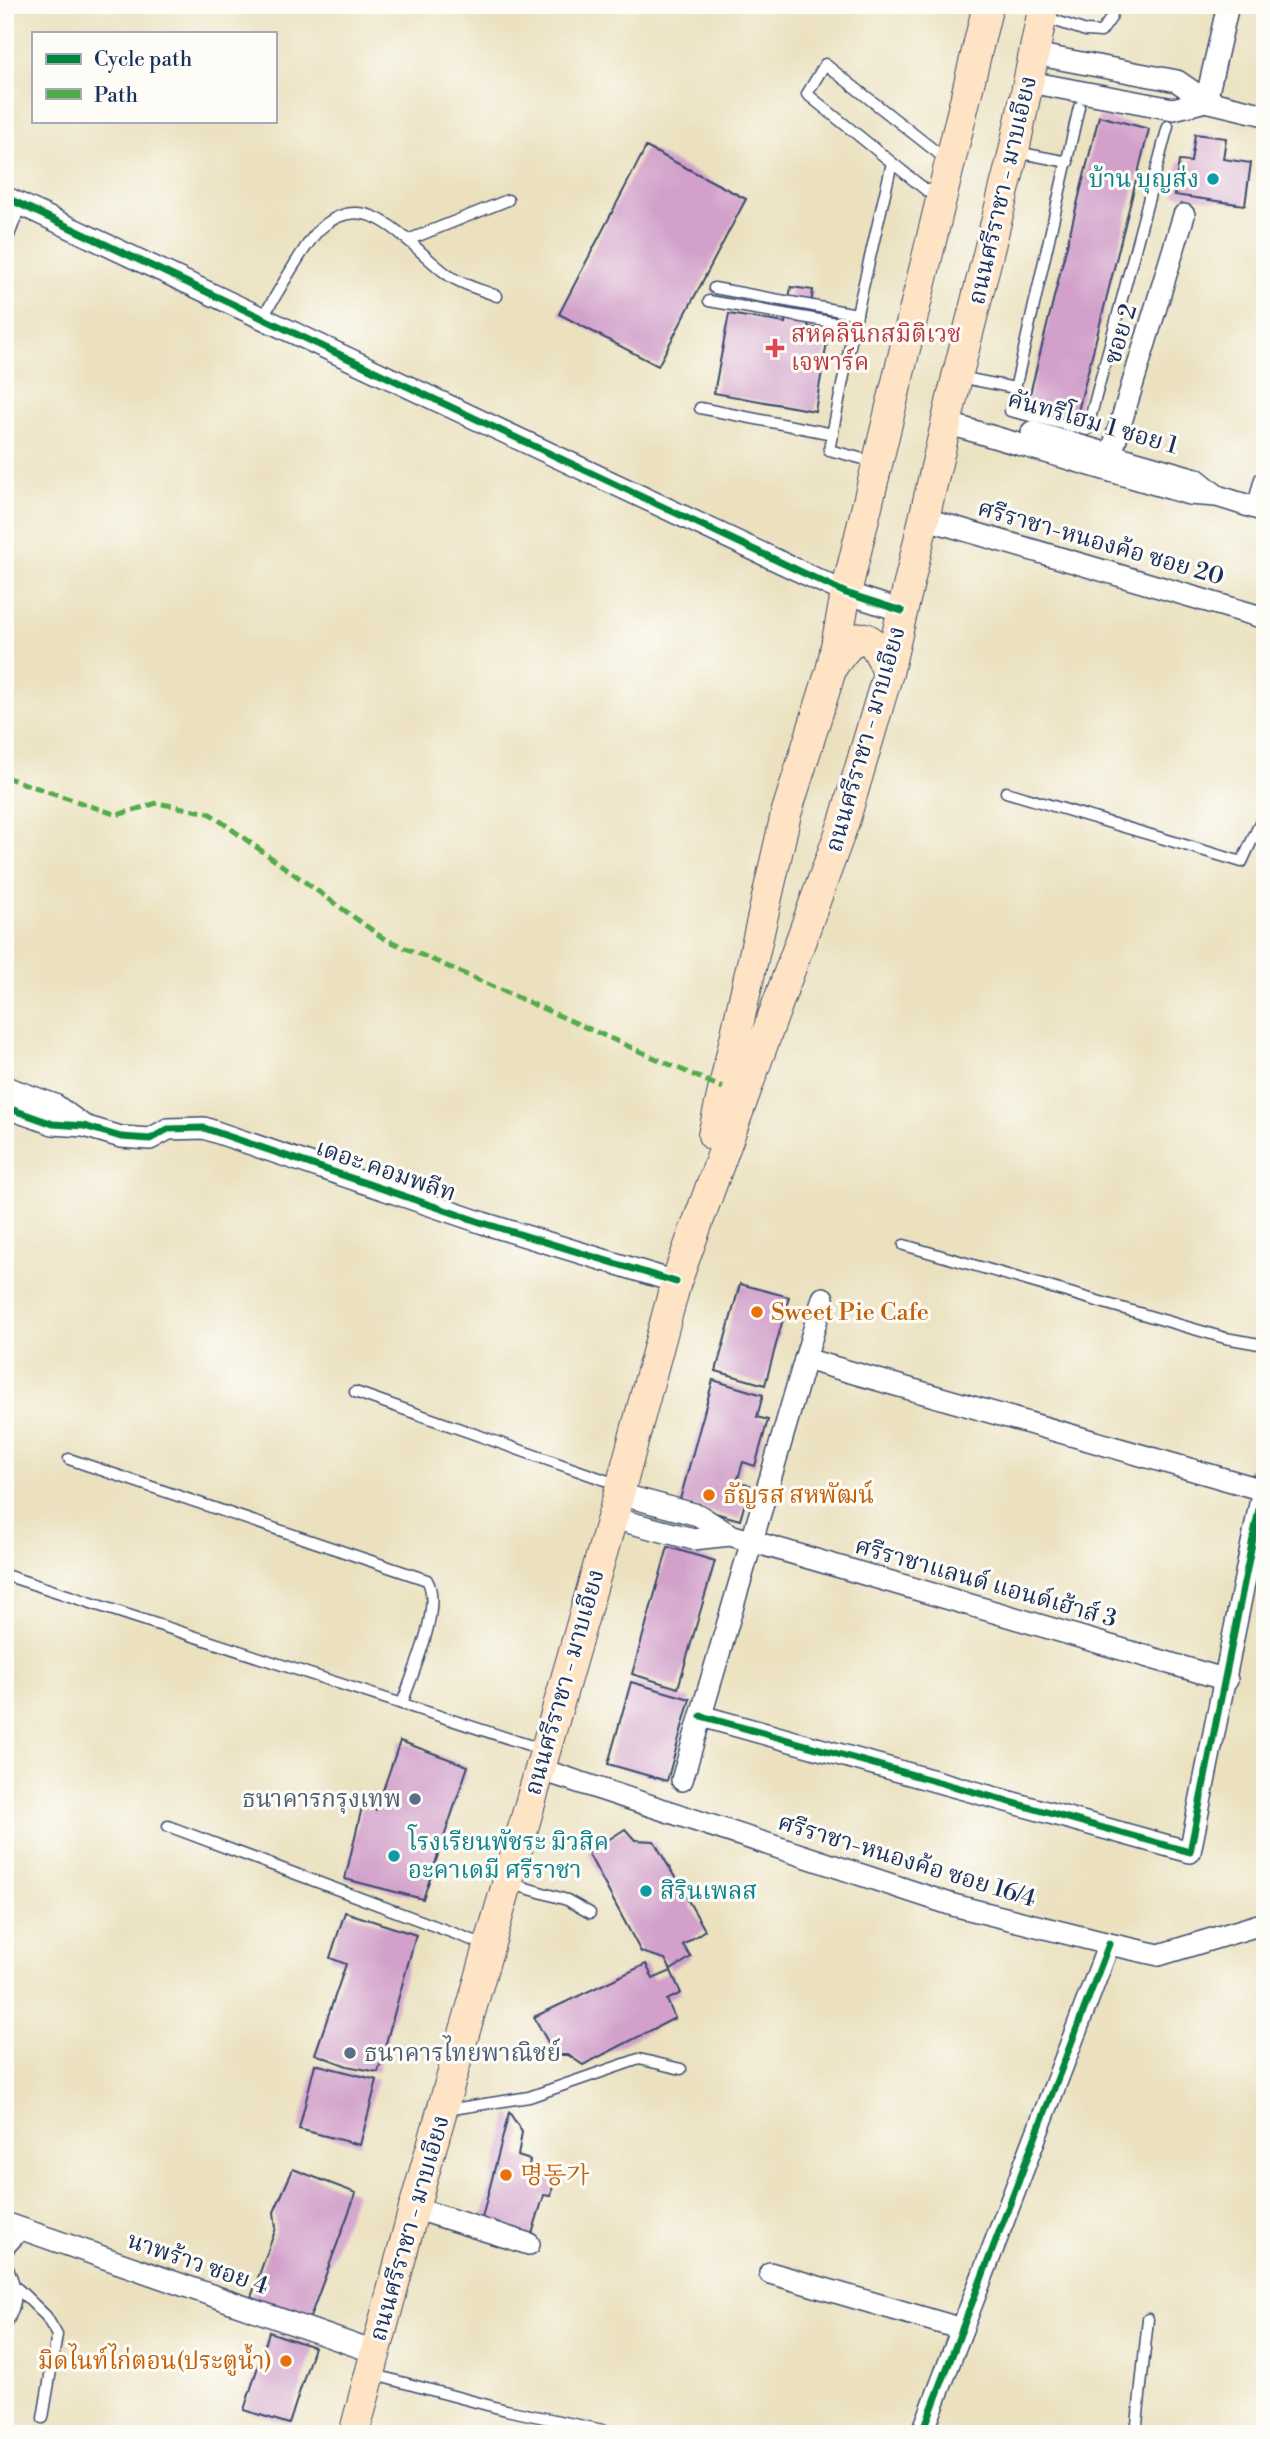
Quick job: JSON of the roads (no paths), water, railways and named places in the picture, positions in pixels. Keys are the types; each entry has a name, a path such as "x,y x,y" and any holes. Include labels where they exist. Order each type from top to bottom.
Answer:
{"main road":[{"name":"ถนนศรีราชา - มาบเอียง","path":"354,2434 414,2208 618,1499 681,1268 786,814 832,667 846,593 988,5"},
{"name":"ถนนศรีราชา - มาบเอียง","path":"681,1268 844,822 888,673 957,377 1014,151 1043,11"},
{"path":"832,667 847,645 859,638 870,639 877,646 888,673"}],"street":[{"path":"1206,102 1228,5"},
{"path":"1032,68 1173,109 1206,102"},
{"path":"1032,68 1177,81 1206,102 1265,115"},
{"path":"13,201 846,593 902,611"},
{"name":"ซอย 2","path":"1108,462 1184,215"},
{"name":"คันทรีโฮม 1 ซอย 1","path":"948,416 1108,462 1196,479 1217,496 1261,509"},
{"path":"1261,509 1265,481"},
{"name":"ศรีราชา-หนองค้อ ซอย 20","path":"923,518 1265,618"},
{"path":"5,1087 55,1105 84,1126"},
{"path":"5,1107 52,1124 84,1126"},
{"name":"เดอะ คอมพลีท","path":"84,1126 121,1137 150,1139 167,1129 204,1128 483,1223 681,1268"},
{"path":"682,1780 823,1298"},
{"path":"701,1716 1190,1852 1227,1680 1264,1485 805,1359"},
{"name":"ศรีราชาแลนด์ แอนด์เฮ้าส์ 3","path":"618,1499 693,1539 730,1535 1227,1680"},
{"name":"ศรีราชา-หนองค้อ ซอย 16/4","path":"542,1760 953,1905 1109,1944 1159,1955 1265,1923"},
{"path":"922,2434 1109,1944"},
{"path":"414,2208 529,2244"},
{"name":"นาพร้าว ซอย 4","path":"5,2223 371,2363"},
{"path":"770,2273 962,2329"}],"lane":[{"path":"1043,11 1086,31 1101,32 1111,18 1114,5"},
{"path":"941,202 807,94 825,64 950,163"},
{"path":"1079,107 1010,411 1087,430 1168,126"},
{"path":"1014,151 1068,162"},
{"path":"878,463 829,450 853,326 892,163"},
{"path":"408,240 508,200"},
{"path":"5,246 13,201"},
{"path":"262,318 319,229 344,212 368,213 408,240 450,277 497,296"},
{"path":"714,288 857,314"},
{"path":"709,301 853,326"},
{"path":"957,377 1015,388"},
{"path":"700,408 833,434"},
{"path":"1006,792 1242,862 1265,812"},
{"path":"904,1245 1225,1338 1265,1345"},
{"path":"355,1392 618,1499"},
{"path":"68,1459 427,1580 433,1590 431,1612 402,1704"},
{"path":"5,1575 402,1704 542,1760"},
{"path":"168,1826 488,1946"},
{"path":"506,1882 567,1900 590,1913"},
{"path":"443,2111 498,2105 529,2097 639,2059 681,2069"},
{"path":"5,2253 26,2230"},
{"path":"5,2259 18,2289 46,2316 57,2335 43,2418"},
{"path":"5,2327 17,2304 18,2289"},
{"path":"1136,2434 1148,2319"},
{"path":"371,2363 506,2410 622,2434"}],"place":[{"name":"บ้าน บุญส่ง","path":"1213,179"},
{"name":"สหคลินิกสมิติเวช เจพาร์ค","path":"775,348"},
{"name":"Sweet Pie Cafe","path":"757,1312"},
{"name":"ธัญรส สหพัฒน์","path":"709,1495"},
{"name":"ธนาคารกรุงเทพ","path":"415,1799"},
{"name":"โรงเรียนพัชระ มิวสิค อะคาเดมี ศรีราชา","path":"394,1856"},
{"name":"สิรินเพลส","path":"646,1891"},
{"name":"ธนาคารไทยพาณิชย์","path":"350,2053"},
{"name":"명동가","path":"506,2175"},
{"name":"มิดไนท์ไก่ตอน(ประตูน้ำ)","path":"286,2361"}]}
